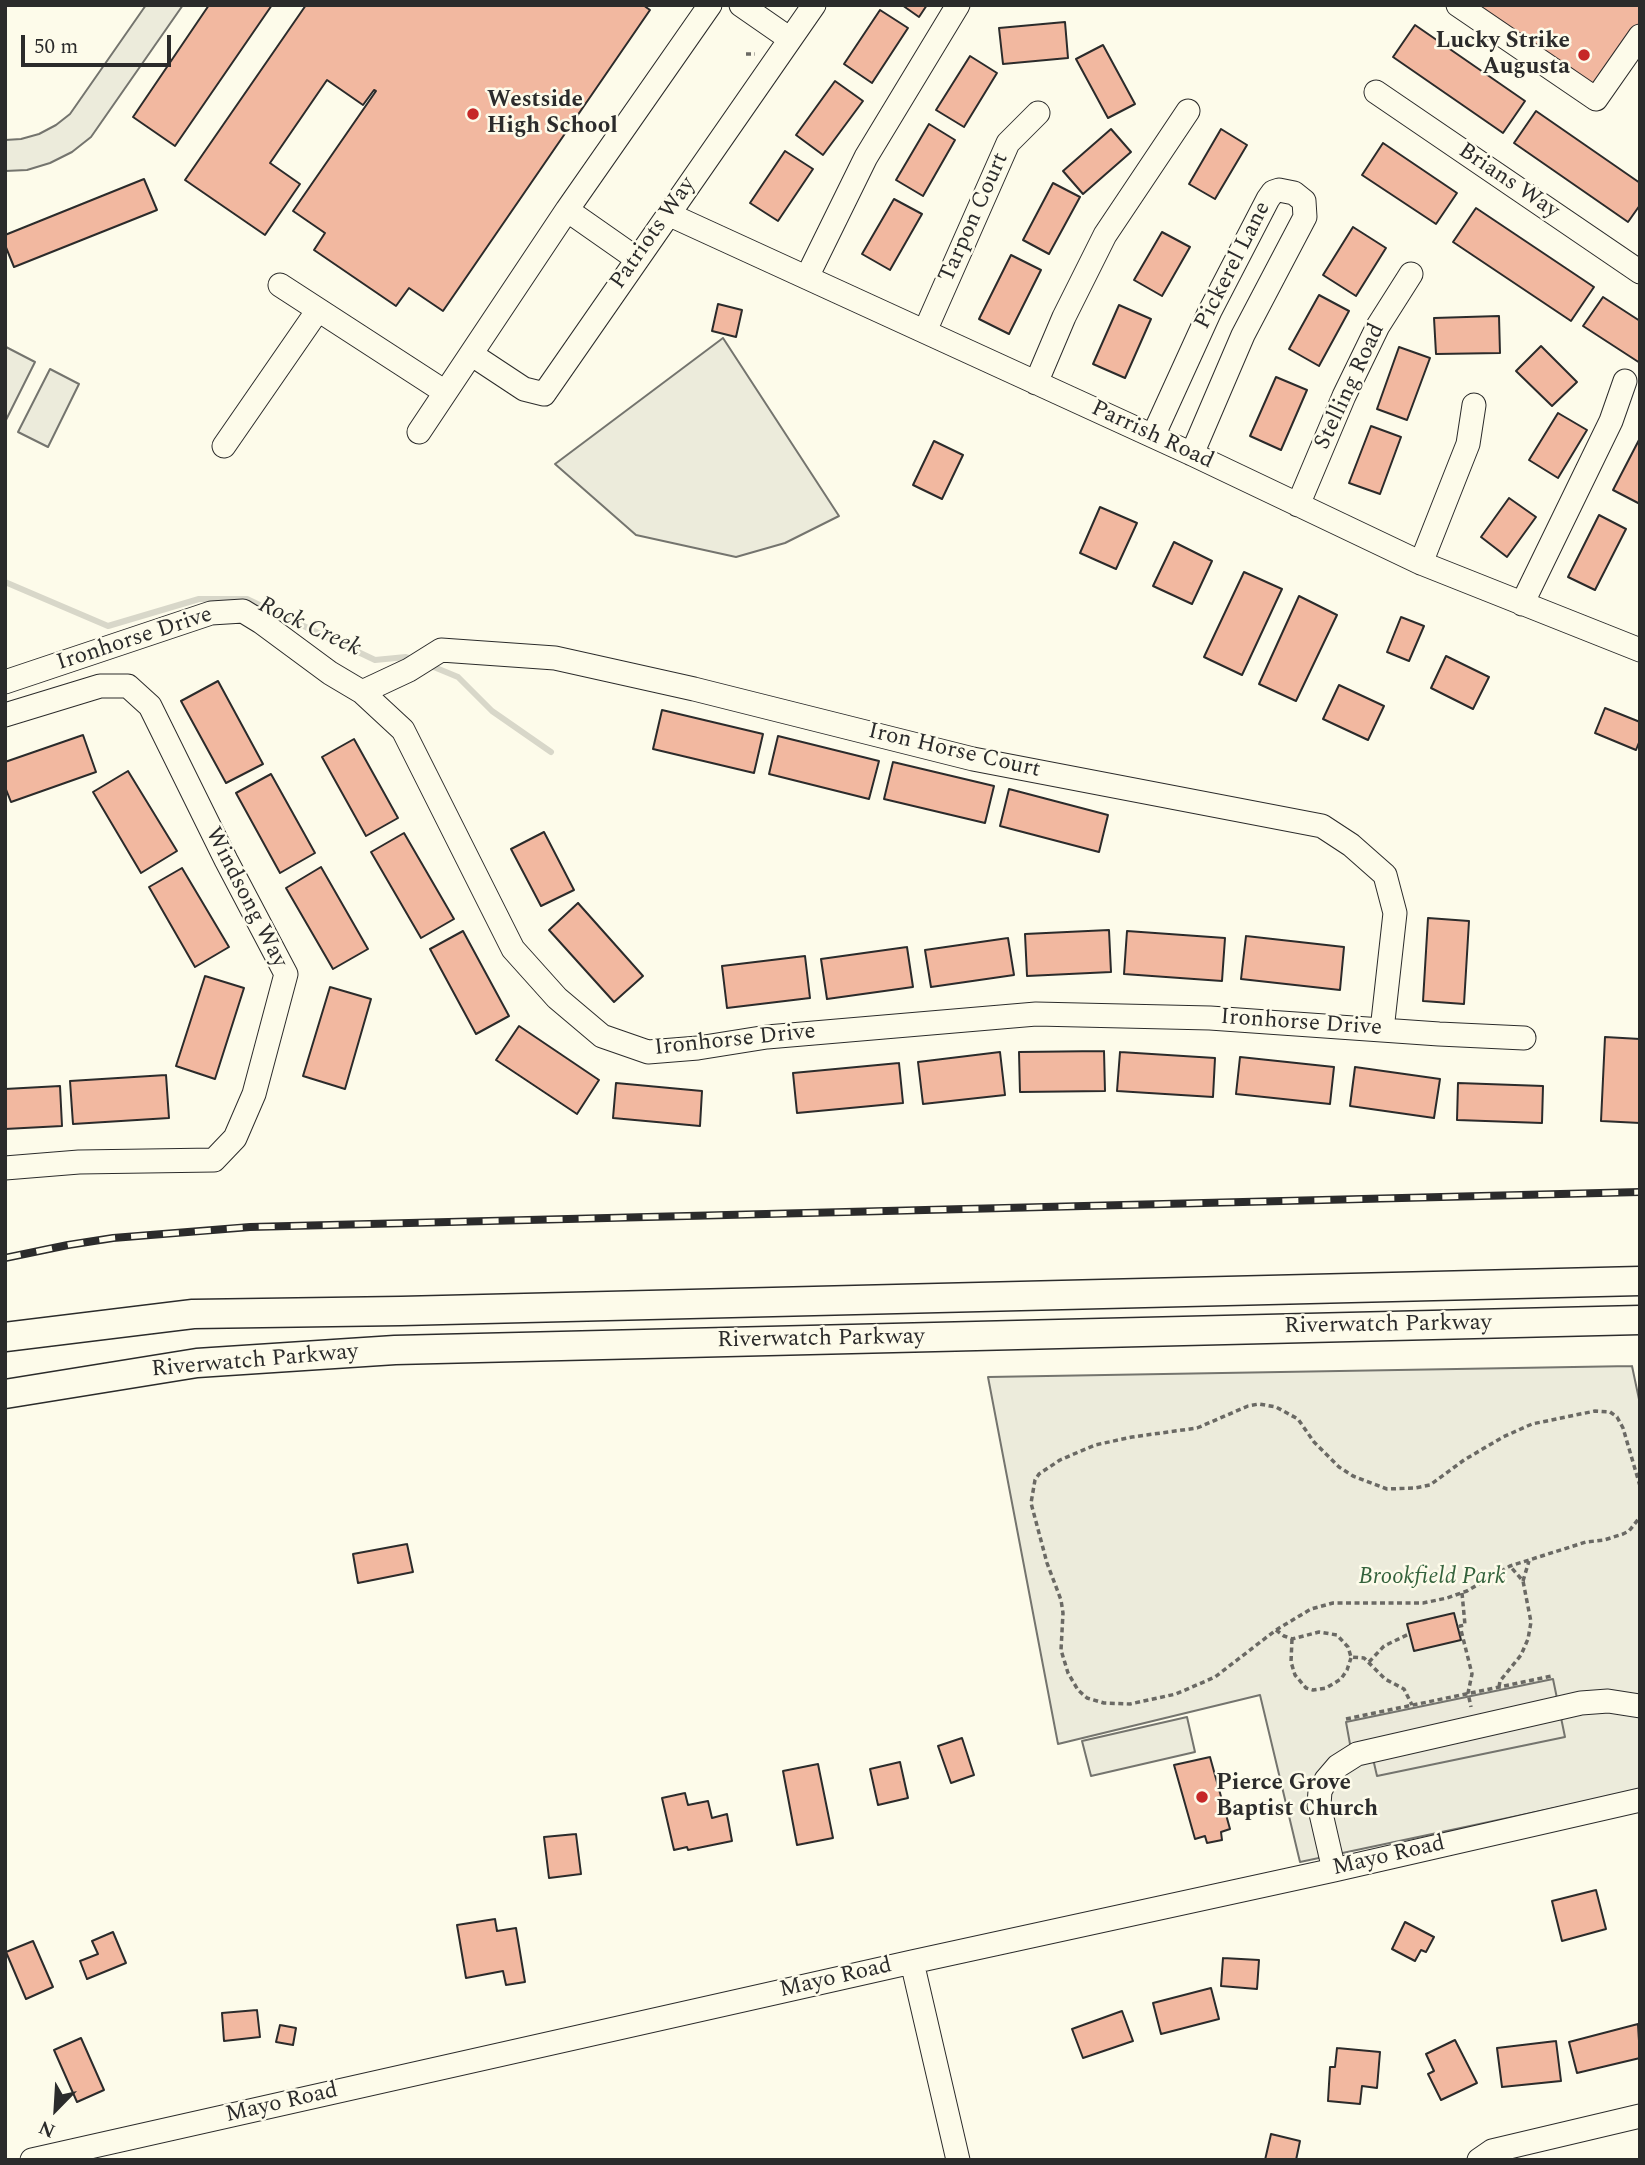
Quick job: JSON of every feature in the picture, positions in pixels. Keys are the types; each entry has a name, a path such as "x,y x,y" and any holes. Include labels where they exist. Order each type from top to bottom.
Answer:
{"main road":[{"name":"Riverwatch Parkway","path":"5,1337 193,1314 1640,1281"},
{"name":"Riverwatch Parkway","path":"5,1394 197,1363 395,1350 1640,1320"}],"street":[{"path":"419,432 567,210 710,5"},
{"path":"741,5 790,39"},
{"name":"Patriots Way","path":"471,354 524,389 544,394 814,5"},
{"path":"807,277 866,157 958,5"},
{"path":"1458,5 1596,99 1640,36"},
{"name":"Brians Way","path":"1376,92 1640,272"},
{"path":"1036,383 1064,317 1105,235 1188,111"},
{"name":"Tarpon Court","path":"925,331 1008,143 1038,113"},
{"name":"Pickerel Lane","path":"1153,436 1210,311 1268,199 1273,192 1279,190 1294,193 1304,201 1305,217 1243,335 1192,454"},
{"path":"567,210 637,259"},
{"name":"Parrish Road","path":"668,214 1192,454 1421,563 1522,604 1637,642"},
{"name":"Stelling Road","path":"1298,505 1344,396 1378,326 1411,274"},
{"path":"280,285 446,392"},
{"path":"224,446 318,310"},
{"path":"1522,604 1611,421 1625,381"},
{"path":"1421,563 1468,444 1474,405"},
{"name":"Ironhorse Drive","path":"5,682 211,613 243,611 330,673 362,692 403,730 513,949 557,998 602,1036 648,1052 698,1048 768,1037 1035,1014 1210,1018 1524,1038"},
{"name":"Iron Horse Court","path":"362,692 409,670 441,650 555,659 694,689 973,759 1322,826 1351,845 1385,875 1395,913 1382,1030"},
{"name":"Windsong Way","path":"5,715 100,686 128,686 150,706 285,974 254,1094 235,1138 214,1160 79,1162 5,1168"},
{"path":"1334,1870 1319,1805 1320,1791 1338,1766 1357,1754 1581,1703 1608,1701 1640,1706"},
{"name":"Mayo Road","path":"32,2160 1640,1800"},
{"path":"912,1962 958,2160"},
{"path":"1479,2160 1492,2151 1640,2116"}],"path":[{"path":"1640,1486 1623,1428 1617,1417 1610,1412 1595,1411 1532,1424 1464,1460 1430,1485 1387,1489 1353,1476 1339,1467 1314,1442 1298,1419 1276,1407 1259,1404 1196,1428 1095,1445 1060,1460 1039,1474 1035,1480 1031,1503 1047,1563 1061,1600 1061,1650 1068,1673 1078,1690 1087,1698 1104,1703 1129,1704 1176,1694 1215,1677 1276,1629 1311,1609 1333,1603 1423,1603 1462,1593 1510,1566 1586,1542 1623,1534 1629,1531 1640,1517"},
{"path":"1523,1581 1529,1561"},
{"path":"1499,1687 1500,1681 1521,1655 1530,1631 1530,1612 1523,1581 1510,1566"},
{"path":"1462,1593 1465,1625 1460,1626 1472,1674 1468,1693"},
{"path":"1276,1629 1292,1639 1319,1632 1332,1633 1345,1643 1351,1657 1341,1679 1326,1688 1306,1688 1295,1675 1291,1661 1292,1639"},
{"path":"1369,1662 1384,1646 1409,1634"},
{"path":"1351,1657 1359,1657 1369,1662 1385,1679 1404,1689 1412,1705"},
{"path":"1346,1719 1552,1676"}],"green space":[{"path":"146,5 183,5 91,137 72,152 50,163 27,170 5,171 5,140 39,134 70,114"},
{"path":"723,338 839,516 785,543 736,557 636,535 555,464"},
{"path":"6,347 35,362 5,422 5,349"},
{"path":"50,369 79,384 48,447 18,432"},
{"name":"Brookfield Park","path":"1632,1366 1640,1404 1640,1790 1300,1862 1260,1695 1058,1744 988,1377"},
{"path":"1187,1717 1195,1752 1091,1776 1082,1741"}],"shaded area":[{"path":"1553,1679 1565,1737 1377,1776 1374,1763 1350,1744 1346,1722"}],"building":[{"path":"209,5 272,5 175,146 133,117"},
{"path":"306,5 643,5 650,10 443,311 409,288 396,306 314,250 325,233 293,211 376,91 374,90 363,105 327,80 270,163 300,184 265,235 185,180"},
{"path":"902,5 927,5 919,17"},
{"name":"Lucky Strike Augusta","path":"1475,5 1640,5 1640,24 1597,87"},
{"path":"880,10 908,28 872,83 844,64"},
{"path":"1065,22 1068,58 1003,64 999,28"},
{"path":"1415,25 1525,101 1503,133 1393,57"},
{"path":"1103,45 1135,104 1108,118 1076,59"},
{"path":"970,56 997,73 964,127 936,110"},
{"path":"835,81 863,101 823,155 796,135"},
{"path":"1536,111 1640,183 1640,205 1628,222 1514,143"},
{"path":"929,124 955,140 923,196 896,180"},
{"path":"1111,129 1131,152 1083,194 1063,171"},
{"path":"1221,129 1247,145 1215,199 1189,184"},
{"path":"1383,143 1457,193 1436,224 1362,175"},
{"path":"785,151 813,169 778,221 750,203"},
{"path":"144,179 157,210 14,267 5,245 5,235"},
{"path":"1053,183 1080,197 1049,254 1023,240"},
{"path":"894,199 922,214 890,270 862,254"},
{"path":"1476,208 1594,287 1571,321 1453,242"},
{"path":"1353,227 1386,248 1356,296 1323,275"},
{"path":"1162,232 1190,247 1162,296 1134,280"},
{"path":"1011,255 1041,270 1009,334 979,319"},
{"path":"1319,295 1349,311 1319,366 1289,349"},
{"path":"1603,297 1640,321 1640,363 1583,326"},
{"path":"718,304 742,310 736,337 712,331"},
{"path":"1119,305 1151,319 1125,378 1093,364"},
{"path":"1499,316 1500,353 1436,354 1434,318"},
{"path":"1541,346 1577,382 1552,406 1516,371"},
{"path":"1399,347 1430,358 1407,420 1377,409"},
{"path":"1276,377 1307,390 1281,450 1250,436"},
{"path":"1558,413 1587,430 1558,478 1529,460"},
{"path":"1371,426 1401,437 1380,494 1349,483"},
{"path":"1640,438 1640,504 1613,490"},
{"path":"934,441 963,455 942,499 913,485"},
{"path":"1509,498 1536,517 1507,557 1481,537"},
{"path":"1100,507 1137,523 1116,569 1080,553"},
{"path":"1599,515 1626,529 1595,590 1568,577"},
{"path":"1174,542 1212,561 1192,604 1153,586"},
{"path":"1244,572 1282,589 1242,675 1204,657"},
{"path":"1299,596 1337,615 1296,701 1259,684"},
{"path":"1401,617 1424,626 1409,661 1387,652"},
{"path":"1446,656 1489,677 1473,709 1431,688"},
{"path":"218,681 263,764 226,783 181,701"},
{"path":"1339,685 1384,706 1368,740 1323,719"},
{"path":"1605,708 1640,722 1640,740 1636,750 1595,733"},
{"path":"662,710 763,734 754,773 653,749"},
{"path":"83,735 96,772 11,802 5,787 5,762"},
{"path":"778,736 879,761 869,799 769,774"},
{"path":"354,739 398,818 366,836 322,757"},
{"path":"893,762 994,786 985,823 884,799"},
{"path":"128,771 177,851 141,873 93,792"},
{"path":"271,774 315,853 280,873 236,793"},
{"path":"1009,789 1108,815 1099,852 1000,826"},
{"path":"544,832 574,890 541,906 511,849"},
{"path":"404,833 454,919 421,938 371,852"},
{"path":"321,867 368,949 333,969 286,888"},
{"path":"182,868 229,947 195,967 149,887"},
{"path":"578,903 643,976 614,1002 549,930"},
{"path":"1428,918 1469,921 1464,1004 1423,1001"},
{"path":"1109,930 1111,972 1027,976 1025,934"},
{"path":"463,931 509,1016 476,1034 430,949"},
{"path":"1127,931 1225,938 1222,981 1124,974"},
{"path":"1246,936 1344,947 1340,990 1241,979"},
{"path":"1008,938 1014,975 931,987 925,950"},
{"path":"907,947 913,987 827,999 821,959"},
{"path":"805,956 810,998 727,1008 722,966"},
{"path":"205,976 244,988 215,1079 176,1066"},
{"path":"330,987 371,999 345,1089 303,1076"},
{"path":"519,1026 599,1080 577,1114 496,1060"},
{"path":"1605,1037 1640,1039 1640,1123 1601,1121"},
{"path":"1104,1051 1105,1091 1020,1092 1019,1052"},
{"path":"1000,1052 1005,1095 923,1104 918,1062"},
{"path":"1120,1052 1215,1058 1213,1097 1117,1091"},
{"path":"1240,1057 1334,1067 1330,1104 1236,1094"},
{"path":"899,1063 903,1103 797,1113 793,1073"},
{"path":"1355,1067 1440,1079 1434,1118 1350,1106"},
{"path":"166,1075 169,1118 73,1124 70,1081"},
{"path":"616,1083 702,1091 700,1126 613,1118"},
{"path":"1458,1083 1543,1086 1542,1123 1457,1120"},
{"path":"60,1086 62,1126 5,1129 5,1089"},
{"path":"407,1544 413,1572 358,1583 353,1554"},
{"path":"1454,1613 1461,1640 1414,1651 1407,1624"},
{"path":"962,1738 974,1775 951,1783 938,1746"},
{"name":"Pierce Grove Baptist Church","path":"1210,1757 1230,1829 1221,1832 1222,1840 1207,1843 1205,1836 1195,1839 1174,1765"},
{"path":"900,1762 908,1798 878,1805 870,1769"},
{"path":"818,1764 833,1838 797,1845 783,1771"},
{"path":"685,1793 688,1805 708,1801 712,1818 727,1814 732,1841 688,1850 687,1847 674,1850 662,1798"},
{"path":"576,1834 581,1874 549,1878 544,1837"},
{"path":"1596,1890 1606,1929 1562,1941 1552,1901"},
{"path":"495,1919 497,1931 516,1928 525,1982 506,1985 503,1971 466,1978 457,1925"},
{"path":"1405,1922 1434,1937 1426,1952 1421,1950 1415,1961 1392,1949"},
{"path":"113,1932 126,1963 87,1979 80,1961 98,1954 92,1941"},
{"path":"33,1941 53,1987 26,1999 6,1952"},
{"path":"1223,1958 1259,1960 1257,1989 1221,1986"},
{"path":"1211,1988 1219,2019 1161,2034 1153,2003"},
{"path":"257,2010 260,2037 224,2041 222,2013"},
{"path":"1122,2011 1133,2041 1083,2058 1072,2029"},
{"path":"1638,2024 1640,2058 1577,2073 1569,2042"},
{"path":"280,2025 296,2028 293,2045 276,2042"},
{"path":"81,2038 104,2090 77,2102 54,2050"},
{"path":"1455,2040 1477,2083 1441,2100 1428,2074 1434,2071 1426,2054"},
{"path":"1556,2041 1561,2081 1502,2087 1497,2048"},
{"path":"1337,2048 1380,2052 1377,2088 1362,2086 1360,2104 1328,2101 1330,2067 1335,2067"},
{"path":"1271,2134 1300,2141 1296,2160 1265,2160"}],"waterway":[{"name":"Rock Creek","path":"5,582 108,626 199,599 247,599 375,660 406,657 415,660"},
{"name":"Rock Creek","path":"429,665 458,677 492,711 551,752"}],"railway":[{"path":"5,1258 113,1238 250,1227 1640,1192"}],"place":[{"name":"Lucky Strike Augusta","path":"1584,55"},
{"name":"Westside High School","path":"473,114"},
{"name":"Pierce Grove Baptist Church","path":"1202,1797"}]}
